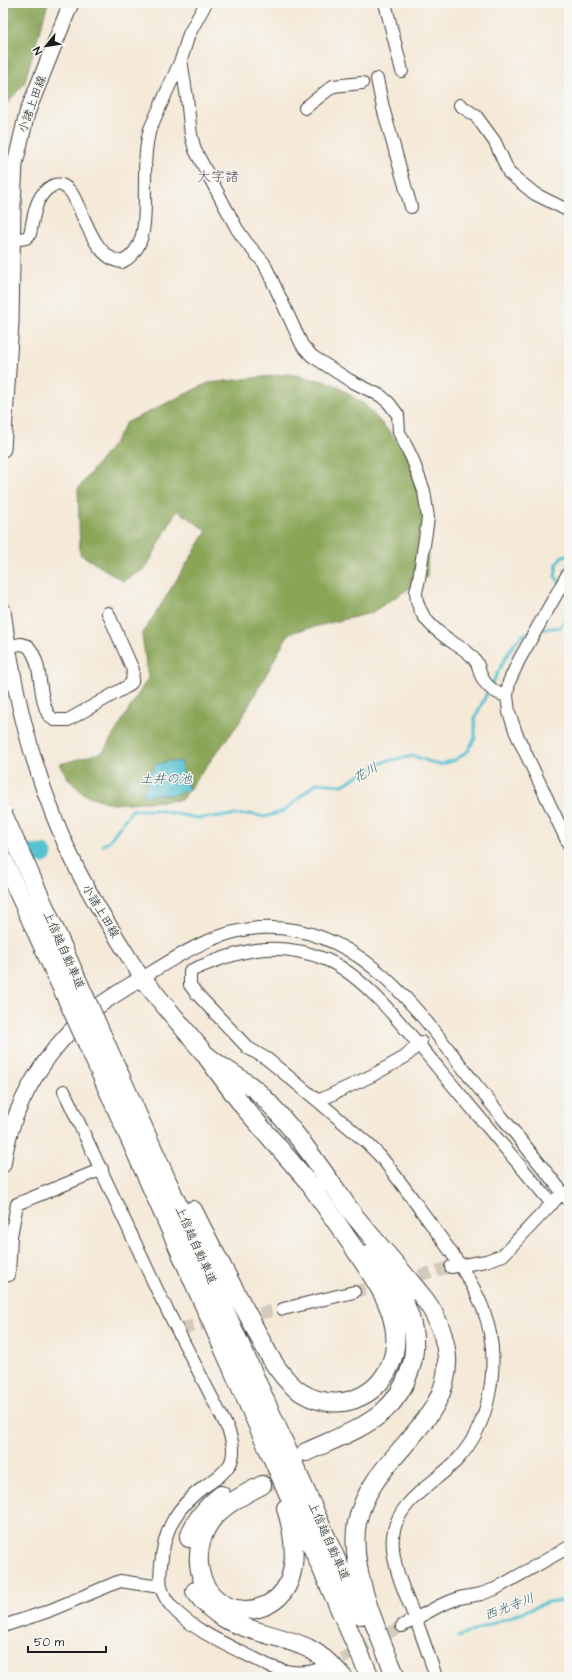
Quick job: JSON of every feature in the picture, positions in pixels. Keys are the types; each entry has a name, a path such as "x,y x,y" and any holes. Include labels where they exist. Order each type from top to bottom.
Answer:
{"highway":[{"name":"上信越自動車道","path":"3,814 196,1287 370,1677"},
{"name":"上信越自動車道","path":"3,859 95,1039 122,1079 389,1677"},
{"path":"142,978 204,1053 243,1106 362,1242 392,1280 408,1309 413,1322 414,1336 412,1364 407,1377 393,1400 384,1410 367,1423 309,1458 356,1442 383,1426 395,1417 405,1406 419,1381 426,1352 424,1321 415,1294 396,1264"},
{"path":"204,1053 221,1067 248,1084 266,1100 323,1170 358,1219 434,1312 444,1336 447,1362 443,1388 437,1402 422,1426 391,1460 371,1486 362,1506 357,1525 357,1556 366,1598 396,1677"},
{"path":"122,1079 276,1367 297,1389 309,1396 320,1401 344,1402 366,1394 384,1379 394,1357 396,1344 395,1331 392,1317 380,1289 344,1233 309,1183"},
{"path":"196,1287 216,1342 284,1499 290,1521 294,1556 290,1578 280,1595 272,1602 255,1609 236,1609 227,1606 207,1588 199,1570 199,1549 207,1528 214,1518 259,1480 220,1496 202,1513 195,1523 187,1546 186,1559 190,1582 203,1603 223,1619 238,1626 308,1648 334,1666 343,1677"}],"main road":[{"name":"小諸上田線","path":"3,449 11,323 15,164 22,130 30,106 71,3"},
{"name":"小諸上田線","path":"3,610 5,646 42,783 65,843 94,900 142,978"},
{"path":"3,1165 14,1122 23,1101 44,1064 68,1033 82,1020 111,998 142,978"}],"street":[{"path":"13,240 26,238 30,234 39,199 43,191 60,184 66,186 71,192 93,237 100,249 107,256 114,261 122,262 134,254 146,215 144,197 146,141 181,60 189,34 206,3"},
{"path":"386,3 402,71"},
{"path":"181,60 191,135 195,150 237,229 264,263 302,345 312,356 349,380 381,396 390,403 398,415 400,432 420,477 426,506 427,529 416,592 416,599 420,610 428,622 442,635 474,658 483,680 488,686 495,692 507,696"},
{"path":"377,79 383,108 411,207"},
{"path":"305,108 333,86 362,83"},
{"path":"460,105 476,116 495,142 509,173 512,176 535,194 569,211"},
{"path":"569,572 519,660 509,682 507,696 509,712 516,733 569,845"},
{"path":"5,646 21,644 28,646 37,663 48,714 54,720 68,720 128,686 132,682 133,670 108,613"},
{"path":"142,978 197,946 228,934 259,928 295,930 332,941 365,960 400,992 440,1039 566,1197 552,1204 503,1255 491,1260 456,1266"},
{"path":"436,1677 397,1570 393,1542 395,1527 402,1512 410,1501 450,1467 471,1441 482,1423 492,1383 494,1348 484,1309 380,1156 367,1143 267,1059 248,1048 196,993 190,985 190,971 211,962 239,953 266,948 297,951 328,960 354,977 420,1044 552,1204"},
{"path":"318,1101 405,1057 420,1044"},
{"path":"64,1091 159,1294 180,1329 228,1429 232,1441 233,1454 226,1470 181,1506 173,1518 163,1546 160,1587 171,1606 191,1623 206,1632 279,1670 302,1673 318,1673"},
{"path":"3,1276 9,1275 11,1236 17,1204 102,1170"},
{"path":"283,1309 354,1292"},
{"path":"402,1626 459,1598 481,1594 495,1588 569,1547"},
{"path":"3,1626 46,1612 120,1580 160,1587"}],"green space":[{"path":"3,3 48,3 24,84 3,108"},
{"path":"289,374 332,383 364,404 405,449 430,501 427,577 371,613 289,633 239,723 181,800 112,804 84,794 69,780 60,764 103,752 148,678 142,635 207,531 177,510 146,568 123,581 80,554 78,489 114,443 126,423 208,383"}],"water":[{"name":"土井の池","path":"169,761 182,762 182,770 189,790 173,795 156,794 145,796 143,790 155,765"}],"waterway":[{"name":"花川","path":"560,583 555,576 557,564 561,557 569,554"},
{"name":"花川","path":"563,587 569,596"},
{"name":"花川","path":"539,630 560,627 569,616"},
{"name":"花川","path":"491,686 513,645 525,633 532,631"},
{"name":"花川","path":"103,845 109,841 132,810 157,810 197,818 250,814 265,817 284,811 316,783 343,785 362,773 386,761 414,756 439,765 455,760 468,751 475,738 475,718 488,691"},
{"name":"花川","path":"6,856 43,854"},
{"name":"西光寺川","path":"458,1637 548,1602 569,1600"}],"tunnel":[{"path":"402,1280 451,1267"},
{"path":"354,1292 384,1284"},
{"path":"242,1317 283,1309"},
{"path":"182,1328 218,1321"},
{"path":"262,1485 311,1463"},
{"path":"326,1667 402,1626"}],"district":[{"name":"大字諸","path":"218,176"}]}
